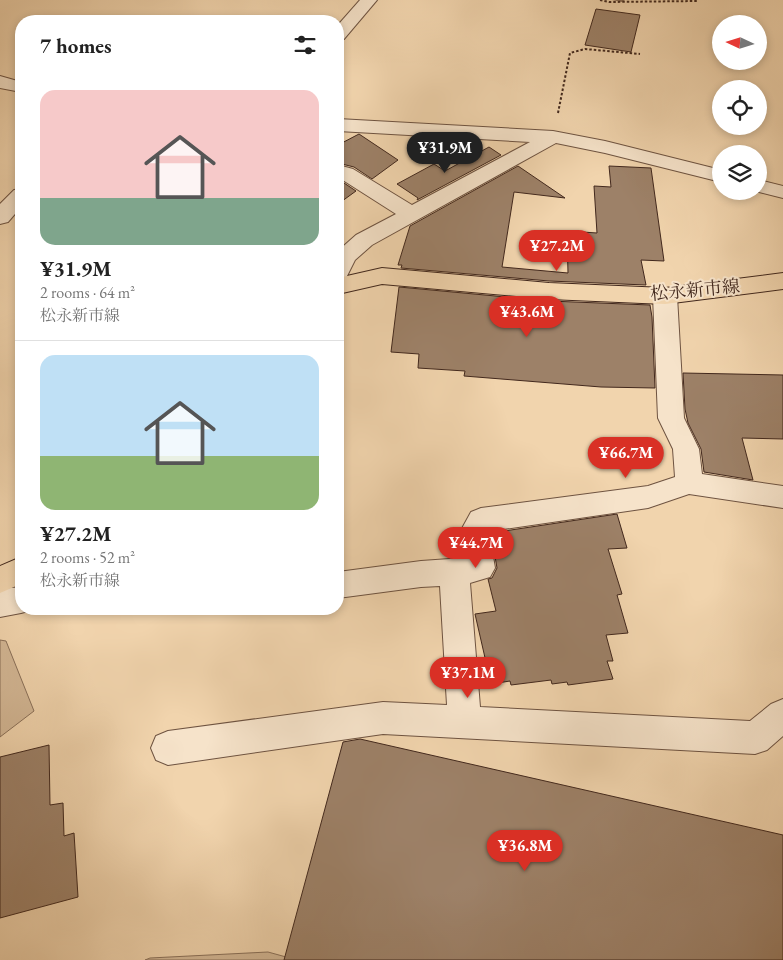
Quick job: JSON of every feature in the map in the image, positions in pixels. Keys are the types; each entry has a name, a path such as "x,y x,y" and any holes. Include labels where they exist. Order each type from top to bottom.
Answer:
{"main road":[{"name":"松永新市線","path":"344,285 382,276 549,291 665,296 783,281"},
{"path":"0,580 15,573"}],"street":[{"path":"344,28 369,0"},
{"path":"0,82 15,86"},
{"path":"344,125 554,137 605,147 712,174"},
{"path":"344,260 346,256 364,240 554,137"},
{"path":"344,172 412,214"},
{"path":"767,188 783,192"},
{"path":"0,217 15,201"},
{"path":"665,296 671,418 686,449 689,483"},
{"path":"344,584 421,574 454,573 480,568 474,532 482,520 648,497 689,483 783,497"},
{"path":"454,573 465,722"},
{"path":"0,603 15,601"},
{"path":"168,748 383,718 755,738 783,715"}],"path":[{"path":"600,0 609,2 697,1"},
{"path":"554,137 570,53 585,49 640,54"}],"shaded area":[{"path":"0,640 6,641 34,711 0,737"},
{"path":"268,952 297,960 145,960 150,958"}],"building":[{"path":"596,9 640,15 631,52 585,45"},
{"path":"359,134 398,160 372,179 354,167 344,164 344,142"},
{"path":"489,147 501,155 417,200 418,198 397,184 434,164 445,171"},
{"path":"518,166 565,198 514,192 502,267 568,273 567,231 597,233 594,186 611,187 609,166 651,168 664,261 641,260 646,285 549,281 401,268 402,265 398,265 410,226"},
{"path":"344,183 356,191 344,200"},
{"path":"399,287 549,301 650,305 655,388 601,387 464,376 465,371 418,368 419,354 391,352"},
{"path":"683,373 783,375 783,439 742,438 753,480 704,472 701,449 688,423 685,409"},
{"path":"617,514 627,548 608,549 622,594 617,595 628,633 606,635 613,661 607,661 613,679 568,685 567,682 552,684 551,680 511,685 510,681 491,684 475,614 496,611 488,579 492,578 497,568 491,533"},
{"path":"360,739 783,835 783,960 284,960 343,742"},
{"path":"49,745 50,805 63,803 64,836 74,833 78,897 0,918 0,757"}],"waterway":[{"path":"615,0 622,0"}]}
